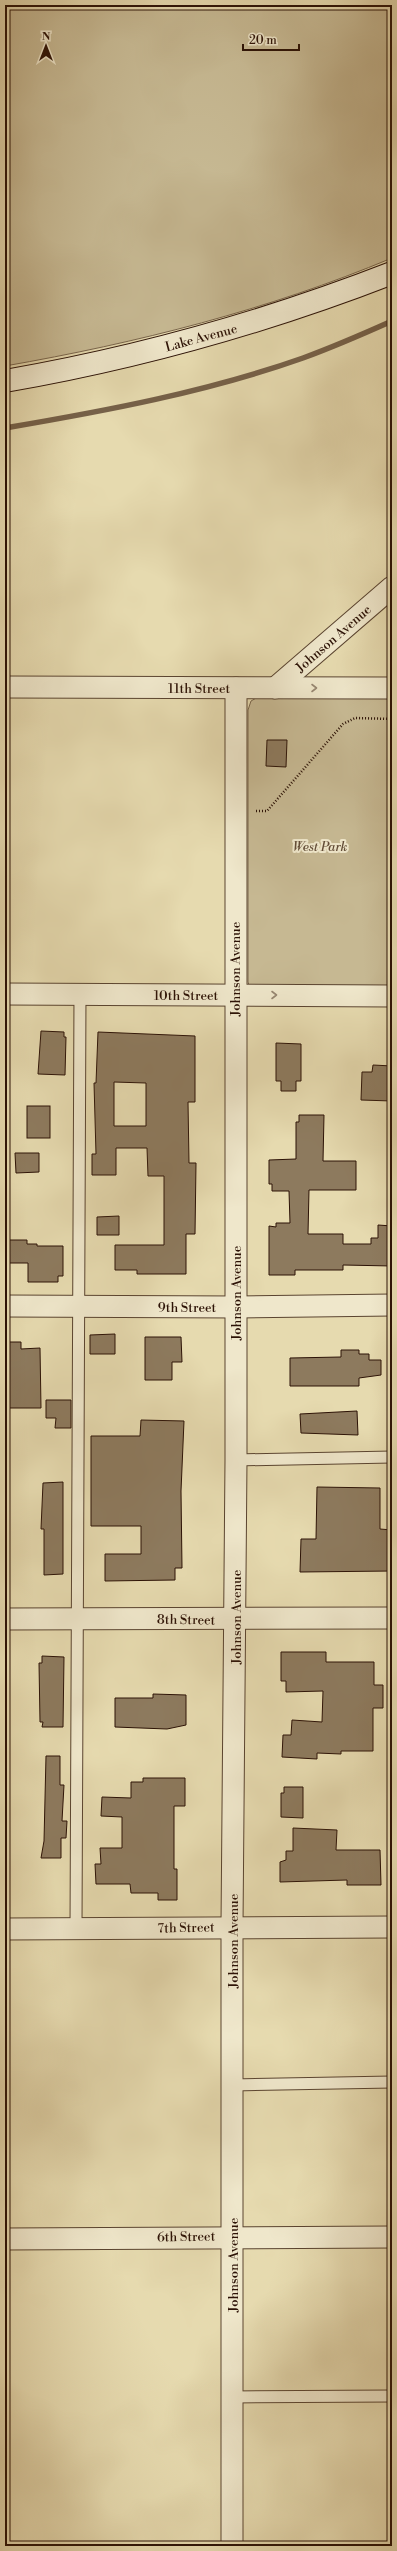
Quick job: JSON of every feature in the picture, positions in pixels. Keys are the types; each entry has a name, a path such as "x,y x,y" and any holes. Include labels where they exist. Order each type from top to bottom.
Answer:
{"main road":[{"name":"Lake Avenue","path":"5,381 112,361 197,339 277,315 392,273"}],"street":[{"name":"Johnson Avenue","path":"274,688 392,587"},
{"name":"11th Street","path":"5,687 392,688"},
{"name":"Johnson Avenue","path":"232,2546 232,1926 236,1620 237,1307 235,995 236,688"},
{"name":"10th Street","path":"5,994 392,996"},
{"name":"9th Street","path":"5,1306 237,1307 392,1305"},
{"name":"8th Street","path":"5,1619 77,1617 236,1620 392,1618"},
{"name":"7th Street","path":"5,1929 232,1926 392,1927"},
{"name":"6th Street","path":"5,2239 233,2236 392,2237"}],"lane":[{"path":"76,1928 80,994"},
{"path":"236,1460 392,1457"},
{"path":"233,2085 392,2082"},
{"path":"233,2397 392,2396"}],"path":[{"path":"235,812 267,811 343,724 355,718 392,719"}],"green space":[{"path":"5,5 392,5 392,258 298,294 202,323 104,347 5,366"},
{"name":"West Park","path":"392,691 392,991 250,988 248,982 248,710 251,701 258,697"}],"building":[{"path":"267,740 287,740 286,767 266,766"},
{"path":"41,1031 64,1032 64,1037 66,1037 65,1075 38,1074"},
{"path":"98,1032 195,1036 195,1102 188,1102 189,1163 196,1163 195,1234 186,1234 186,1274 137,1274 137,1270 115,1270 115,1245 164,1245 164,1176 148,1176 147,1148 116,1148 116,1175 92,1175 92,1154 96,1154 94,1083 96,1083","holes":["114,1082 146,1083 146,1126 114,1126"]},
{"path":"276,1043 301,1044 301,1081 296,1081 296,1091 281,1091 281,1081 276,1081"},
{"path":"373,1065 392,1066 392,1101 361,1100 362,1072 372,1072"},
{"path":"27,1106 50,1106 50,1138 27,1138"},
{"path":"299,1115 324,1115 323,1161 356,1161 356,1190 309,1190 308,1234 343,1234 343,1244 371,1244 371,1238 378,1238 378,1225 392,1226 392,1266 343,1265 343,1270 295,1270 295,1275 269,1275 269,1226 276,1227 276,1223 290,1223 289,1191 272,1191 272,1184 269,1184 269,1160 296,1159 296,1122 299,1122"},
{"path":"15,1153 39,1153 39,1172 16,1173"},
{"path":"119,1216 119,1235 97,1235 97,1217"},
{"path":"5,1240 27,1240 27,1244 37,1244 37,1246 63,1246 63,1276 58,1276 58,1282 28,1282 28,1263 5,1263"},
{"path":"115,1334 115,1354 90,1354 90,1335"},
{"path":"145,1337 181,1337 182,1362 172,1362 172,1380 145,1380"},
{"path":"5,1342 21,1342 21,1349 40,1348 41,1408 5,1408"},
{"path":"341,1350 359,1350 359,1354 369,1354 369,1360 381,1360 381,1375 359,1378 359,1386 290,1386 290,1358 341,1357"},
{"path":"46,1400 71,1400 71,1428 55,1428 56,1418 46,1418"},
{"path":"357,1411 358,1435 301,1433 300,1414"},
{"path":"141,1420 184,1421 181,1491 182,1568 175,1568 175,1580 105,1581 105,1554 141,1554 141,1526 91,1526 91,1436 140,1436"},
{"path":"63,1482 63,1574 44,1575 44,1529 41,1529 43,1483"},
{"path":"317,1487 380,1488 380,1529 392,1530 392,1571 300,1572 301,1539 316,1539"},
{"path":"281,1652 326,1652 326,1662 374,1662 374,1685 383,1685 383,1708 373,1708 373,1751 341,1751 341,1754 317,1753 317,1759 282,1757 283,1735 291,1735 292,1720 322,1722 323,1691 286,1692 286,1681 281,1681"},
{"path":"42,1656 64,1657 63,1727 42,1727 43,1722 40,1722 39,1663 42,1663"},
{"path":"153,1694 186,1695 186,1725 167,1729 115,1727 115,1698 153,1698"},
{"path":"46,1756 60,1756 60,1785 64,1785 62,1821 67,1821 66,1838 61,1838 61,1858 41,1858 44,1841"},
{"path":"143,1778 185,1778 185,1806 174,1806 174,1869 177,1869 177,1900 158,1900 158,1893 131,1893 130,1884 96,1884 95,1864 101,1864 100,1848 122,1848 122,1817 101,1816 102,1797 131,1798 131,1782 143,1782"},
{"path":"284,1787 303,1787 303,1818 281,1817 281,1793 284,1793"},
{"path":"293,1828 337,1830 336,1850 380,1850 381,1885 347,1885 347,1880 280,1882 280,1862 286,1860 286,1851 293,1851"}],"waterway":[{"path":"5,428 80,415 193,391 230,381 303,358 392,321"}]}
